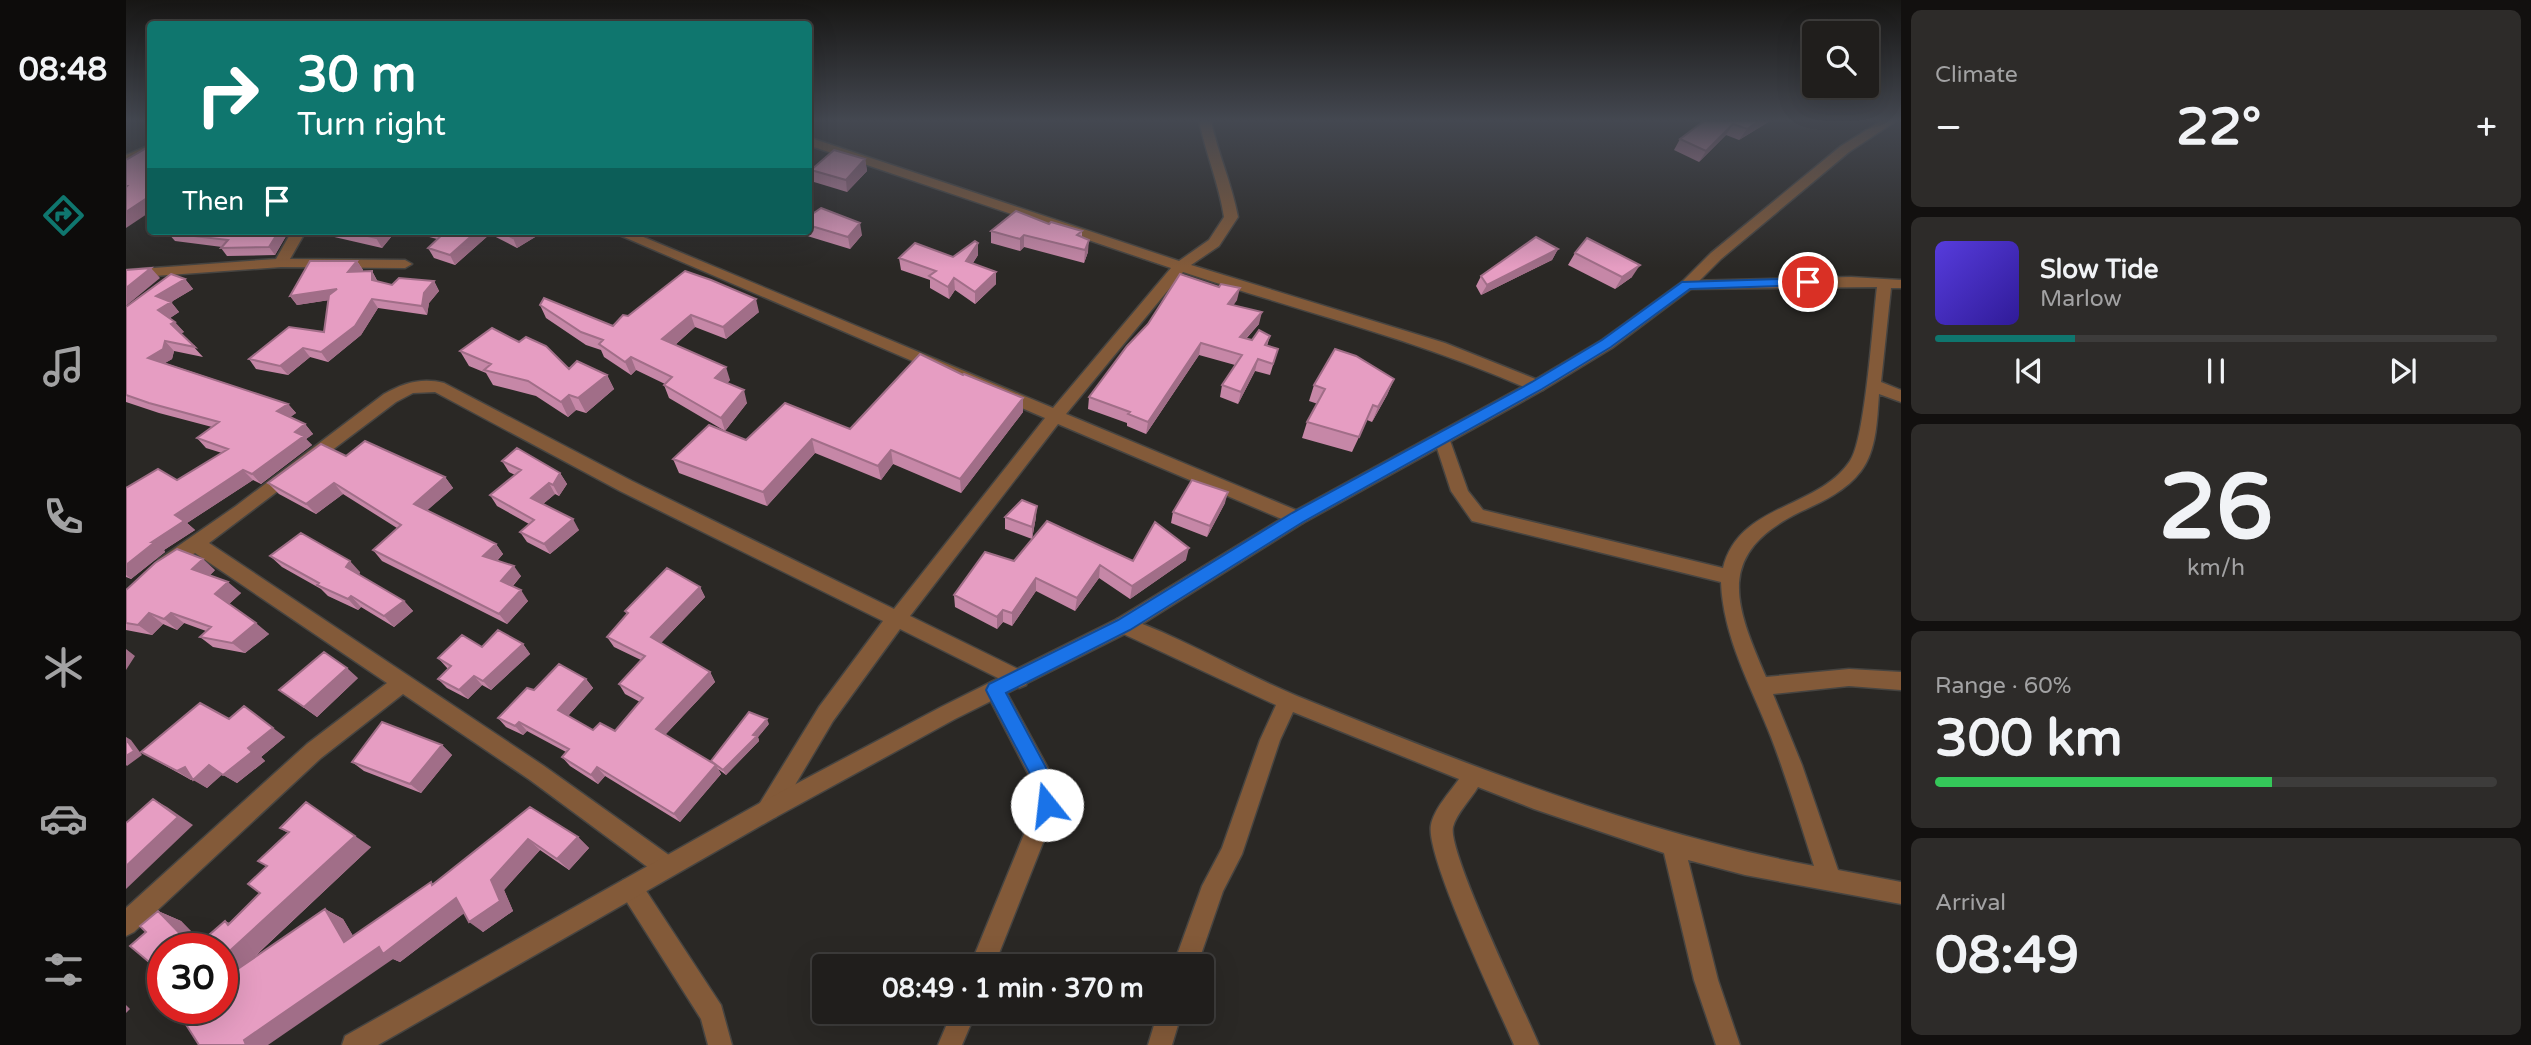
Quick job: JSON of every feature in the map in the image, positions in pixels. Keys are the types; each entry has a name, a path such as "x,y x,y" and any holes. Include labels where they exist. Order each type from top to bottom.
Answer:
{"street":[{"path":"894,170 1273,298 1343,316 1492,365 1537,386"},
{"path":"768,810 826,714 873,649 1056,414 1180,265 1214,243 1231,217 1226,188 1218,170"},
{"path":"354,1045 631,888 665,866 995,690 1124,625 1297,518 1409,454 1442,439 1537,386 1607,344 1687,285 1716,256 1820,170"},
{"path":"281,262 297,235"},
{"path":"627,235 1297,518"},
{"path":"126,274 281,262 405,264"},
{"path":"165,285 186,269"},
{"path":"1687,285 1851,281 1893,284 1872,385 1869,422 1861,459 1848,476 1764,523 1740,545 1730,577 1732,606 1787,750 1830,880"},
{"path":"153,574 242,511 390,398 408,386 422,384 438,387 626,486 1019,679"},
{"path":"1872,385 1901,396"},
{"path":"1442,439 1468,508 1478,516 1730,577"},
{"path":"195,543 537,773 665,866"},
{"path":"1124,625 1288,701 1474,775 1673,845 1745,864 1900,895"},
{"path":"1761,687 1807,680 1885,678 1901,681"},
{"path":"126,924 314,751 401,684"},
{"path":"987,954 1047,805 1047,788 995,690"},
{"path":"1189,954 1213,886 1231,854 1270,740 1288,701"},
{"path":"1474,775 1441,823 1441,840 1527,1045"},
{"path":"1673,845 1706,979 1728,1045"},
{"path":"631,888 712,1014 720,1045"},
{"path":"950,1045 959,1024"},
{"path":"1160,1045 1166,1024"}],"building":[{"path":"126,170 147,170 147,198 126,212"},
{"path":"812,170 812,170 855,170 846,180"},
{"path":"821,208 860,223 848,237 812,226 812,214"},
{"path":"1016,211 1049,224 1051,222 1082,231 1077,235 1089,240 1085,250 1024,235 1020,239 991,231"},
{"path":"185,235 276,235 269,247 221,248 228,240"},
{"path":"442,235 472,235 450,255 428,248"},
{"path":"1536,237 1558,249 1487,285 1481,276"},
{"path":"1587,238 1640,265 1622,277 1575,253"},
{"path":"975,241 978,243 966,261 996,272 975,292 954,278 948,287 929,276 936,271 899,258 915,243 953,257"},
{"path":"310,261 357,261 348,272 372,271 372,280 392,285 399,278 434,281 424,293 422,306 372,299 355,326 321,352 303,348 280,366 249,359 289,327 324,332 329,295 337,289 290,296"},
{"path":"151,268 126,288 126,270"},
{"path":"685,271 756,299 723,327 691,315 662,339 726,367 715,378 744,390 721,418 664,385 672,377 631,357 625,362 599,344 603,340 581,332 540,305 544,298 613,326 623,315 628,316"},
{"path":"171,274 185,279 156,296 171,302 158,310 175,322 171,324 195,347 165,341 163,349 148,358 288,404 277,411 305,424 295,432 304,436 252,474 243,470 175,515 184,521 152,542 155,542 126,565 126,488 158,469 177,480 228,449 197,438 219,422 126,395 126,307"},
{"path":"1180,274 1219,287 1221,284 1240,288 1228,304 1262,312 1240,337 1252,340 1259,330 1270,336 1265,345 1278,349 1273,364 1258,359 1241,392 1222,385 1242,355 1201,343 1148,422 1128,414 1130,412 1089,397 1127,346 1148,324"},
{"path":"492,328 519,342 526,337 546,346 569,369 577,361 607,375 578,398 569,395 561,402 528,381 484,370 491,364 460,351"},
{"path":"1335,349 1356,356 1394,379 1378,407 1373,405 1359,437 1307,422 1325,389 1314,385"},
{"path":"920,354 963,375 1023,398 960,479 891,450 878,466 812,439 763,492 673,459 709,425 746,440 785,403 850,429"},
{"path":"365,441 445,477 414,504 496,544 483,556 514,566 501,581 521,590 499,614 373,550 401,525 334,483 306,504 268,483 321,444 346,456"},
{"path":"517,448 560,473 553,485 549,483 531,498 573,519 544,544 520,532 534,520 490,495 521,470 502,461"},
{"path":"1192,480 1228,492 1210,526 1173,512"},
{"path":"1022,500 1037,506 1032,527 1005,517"},
{"path":"1047,521 1133,561 1155,522 1189,548 1132,586 1100,565 1077,598 1036,578 1012,613 1003,610 997,617 954,595 985,552 1014,561"},
{"path":"301,533 350,561 346,567 404,601 384,616 351,596 348,599 317,585 319,583 270,556"},
{"path":"177,549 203,559 192,569 228,582 215,594 256,623 232,643 200,637 211,627 171,613 164,619 149,613 138,625 126,623 126,590 155,563"},
{"path":"667,568 700,587 651,637 710,672 656,729 716,765 674,814 597,767 591,775 562,757 569,749 519,722 515,726 498,718 527,688 534,690 559,664 586,679 558,710 593,730 600,723 615,731 643,698 619,684 645,656 607,637 628,613 625,611"},
{"path":"498,630 523,644 483,681 474,676 459,690 438,679 451,666 438,658 462,635 482,647"},
{"path":"324,652 347,668 304,707 279,690"},
{"path":"200,703 229,719 244,706 273,728 248,748 252,752 223,775 209,765 193,780 185,767 177,771 141,752"},
{"path":"749,712 767,719 753,735 757,736 723,770 711,761"},
{"path":"382,722 442,745 410,784 352,762"},
{"path":"126,739 134,751 126,756"},
{"path":"153,799 178,817 126,866 126,823"},
{"path":"306,802 355,836 238,943 238,933 211,933 225,921 228,925 260,893 248,884 267,866 258,861 289,832 280,828"},
{"path":"530,807 578,837 557,859 528,839 491,880 500,901 469,922 456,898 383,954 379,947 244,1040 246,1045 199,1045 186,1024 238,1024 238,969 325,909 344,942 431,882 432,885"},
{"path":"158,911 179,933 147,933 147,960 130,946 146,932 140,926"}],"route":[{"path":"1047,805 1047,788 995,690 1124,625 1297,518 1409,454 1442,439 1537,386 1607,344 1687,285 1808,282"}]}
